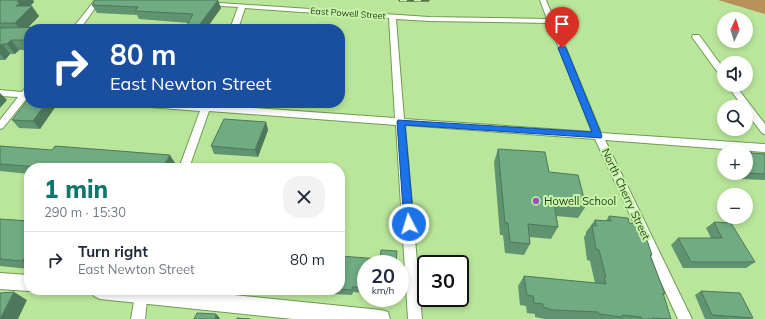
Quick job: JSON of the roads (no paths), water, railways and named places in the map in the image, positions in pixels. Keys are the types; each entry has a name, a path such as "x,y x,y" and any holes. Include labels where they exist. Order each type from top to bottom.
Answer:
{"street":[{"path":"80,24 98,0"},
{"name":"North Cherry Street","path":"543,0 598,136 685,319"},
{"name":"East Powell Street","path":"203,2 447,20 552,21"},
{"path":"236,24 242,5"},
{"path":"392,16 416,319"},
{"path":"696,37 717,66"},
{"path":"736,92 765,131"},
{"path":"0,93 24,93"},
{"path":"0,126 24,97"},
{"path":"186,163 206,108"},
{"path":"241,108 401,122 765,148"},
{"path":"0,281 24,283"},
{"path":"138,319 141,295"},
{"path":"168,295 381,319"}],"railway":[{"path":"400,0 428,0"}],"place":[{"name":"Howell School","path":"536,201"}]}
